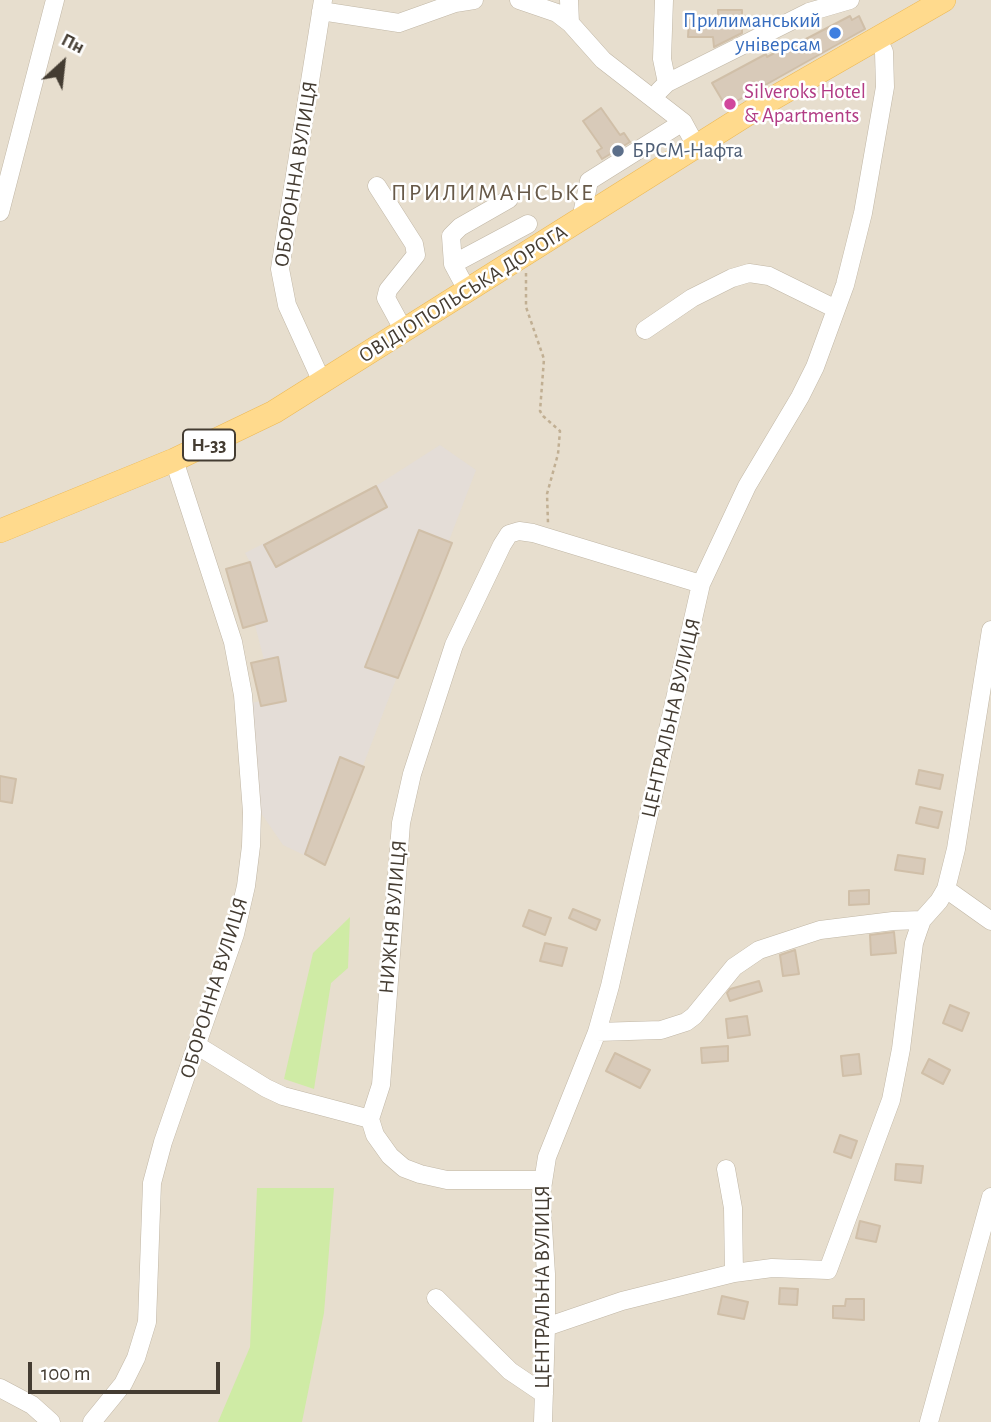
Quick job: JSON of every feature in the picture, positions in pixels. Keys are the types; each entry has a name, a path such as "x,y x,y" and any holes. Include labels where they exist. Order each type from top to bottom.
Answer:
{"main road":[{"name":"ОВІДІОПОЛЬСЬКА ДОРОГА","path":"0,531 174,460 259,421 468,292 696,145 934,2"}],"street":[{"path":"0,212 55,0"},
{"path":"322,6 399,23 455,3 474,0"},
{"path":"519,0 557,13 570,23 603,60 683,122 696,145"},
{"path":"569,0 570,23"},
{"path":"664,0 662,59 667,83"},
{"path":"654,99 667,83 820,4 850,0"},
{"name":"ОБОРОННА ВУЛИЦЯ","path":"322,6 280,269 287,306 322,382"},
{"name":"ЦЕНТРАЛЬНА ВУЛИЦЯ","path":"542,1422 546,1327 541,1180 547,1157 597,1032 625,923 701,584 747,486 815,367 855,250 885,87 884,52 877,37"},
{"path":"582,219 589,181 683,122"},
{"path":"377,186 414,244 416,255 388,290 386,298 404,331"},
{"path":"468,292 453,264 453,233 509,200"},
{"path":"453,264 528,224"},
{"path":"645,330 692,298 732,278 749,273 769,276 836,310"},
{"name":"ОБОРОННА ВУЛИЦЯ","path":"92,1422 122,1384 136,1358 145,1329 152,1183 163,1142 198,1046 238,922 251,846 252,812 243,695 233,642 174,460"},
{"name":"НИЖНЯ ВУЛИЦЯ","path":"370,1119 381,1085 397,862 401,823 409,787 454,645 502,544 509,534 519,531 548,537"},
{"path":"548,537 701,584"},
{"path":"546,1327 632,1298 734,1273 772,1268 828,1270 891,1100 901,1049 914,943 922,920 946,890 956,849 991,630"},
{"path":"946,890 991,921"},
{"path":"597,1032 661,1030 686,1022 734,967 759,950 820,930 893,920 922,920"},
{"path":"198,1046 283,1096 370,1119 375,1135 390,1156 404,1168 447,1180 541,1180"},
{"path":"726,1169 733,1208 734,1273"},
{"path":"929,1422 991,1197"},
{"path":"436,1298 510,1371 544,1394"},
{"path":"0,1388 33,1405 51,1422"}],"path":[{"path":"526,254 526,307 544,359 540,411 559,431 558,454 547,494 548,537"}],"shaded area":[{"name":"ПРИЛИМАНСЬКЕ","path":"0,0 991,0 991,1422 0,1422"},
{"path":"440,445 476,470 325,865 283,845 261,813 250,703 262,701 264,660 255,625 250,562 245,553 376,486"}],"green space":[{"path":"350,917 348,968 331,983 314,1089 284,1079 313,953"},
{"path":"257,1188 334,1188 324,1313 302,1422 218,1422 250,1347"}],"building":[{"path":"718,10 742,10 742,33 714,47 713,37 688,37 689,20 718,19"},
{"path":"850,16 852,20 859,16 865,29 735,102 736,105 728,110 712,83 766,54 767,57 780,50 781,52"},
{"path":"601,108 620,135 624,133 630,142 602,159 597,151 602,148 583,121"},
{"path":"376,486 387,507 276,567 264,545"},
{"path":"419,530 452,543 398,678 365,667"},
{"path":"250,562 267,621 243,628 226,569"},
{"path":"278,657 286,701 261,706 251,663"},
{"path":"340,757 364,767 325,865 305,854"},
{"path":"919,770 943,775 940,789 916,784"},
{"path":"0,776 16,779 12,803 0,801"},
{"path":"920,807 942,812 938,828 916,823"},
{"path":"898,855 925,859 923,874 895,870"},
{"path":"869,890 869,904 849,905 849,891"},
{"path":"573,909 600,920 596,930 569,918"},
{"path":"529,910 551,918 545,935 523,926"},
{"path":"894,932 896,953 871,955 870,935"},
{"path":"545,943 567,948 562,966 540,961"},
{"path":"795,950 799,974 783,976 780,955"},
{"path":"759,981 762,991 730,1001 727,993 730,989"},
{"path":"950,1005 969,1013 962,1031 943,1023"},
{"path":"747,1016 750,1035 728,1038 726,1019"},
{"path":"728,1046 728,1061 702,1063 701,1048"},
{"path":"615,1053 650,1070 640,1088 606,1071"},
{"path":"859,1054 861,1074 843,1076 841,1056"},
{"path":"929,1059 950,1070 943,1084 922,1073"},
{"path":"840,1135 857,1141 851,1158 834,1152"},
{"path":"896,1164 923,1166 921,1183 895,1180"},
{"path":"860,1221 880,1226 876,1242 856,1238"},
{"path":"780,1288 798,1289 797,1305 779,1304"},
{"path":"722,1296 748,1302 744,1319 718,1314"},
{"path":"846,1299 864,1299 864,1320 833,1318 833,1306 845,1306"}],"place":[{"name":"Прилиманський універсам","path":"835,33"},
{"name":"Silveroks Hotel & Apartments","path":"730,104"},
{"name":"БРСМ-Нафта","path":"618,151"}],"district":[{"name":"ПРИЛИМАНСЬКЕ","path":"493,193"}]}
